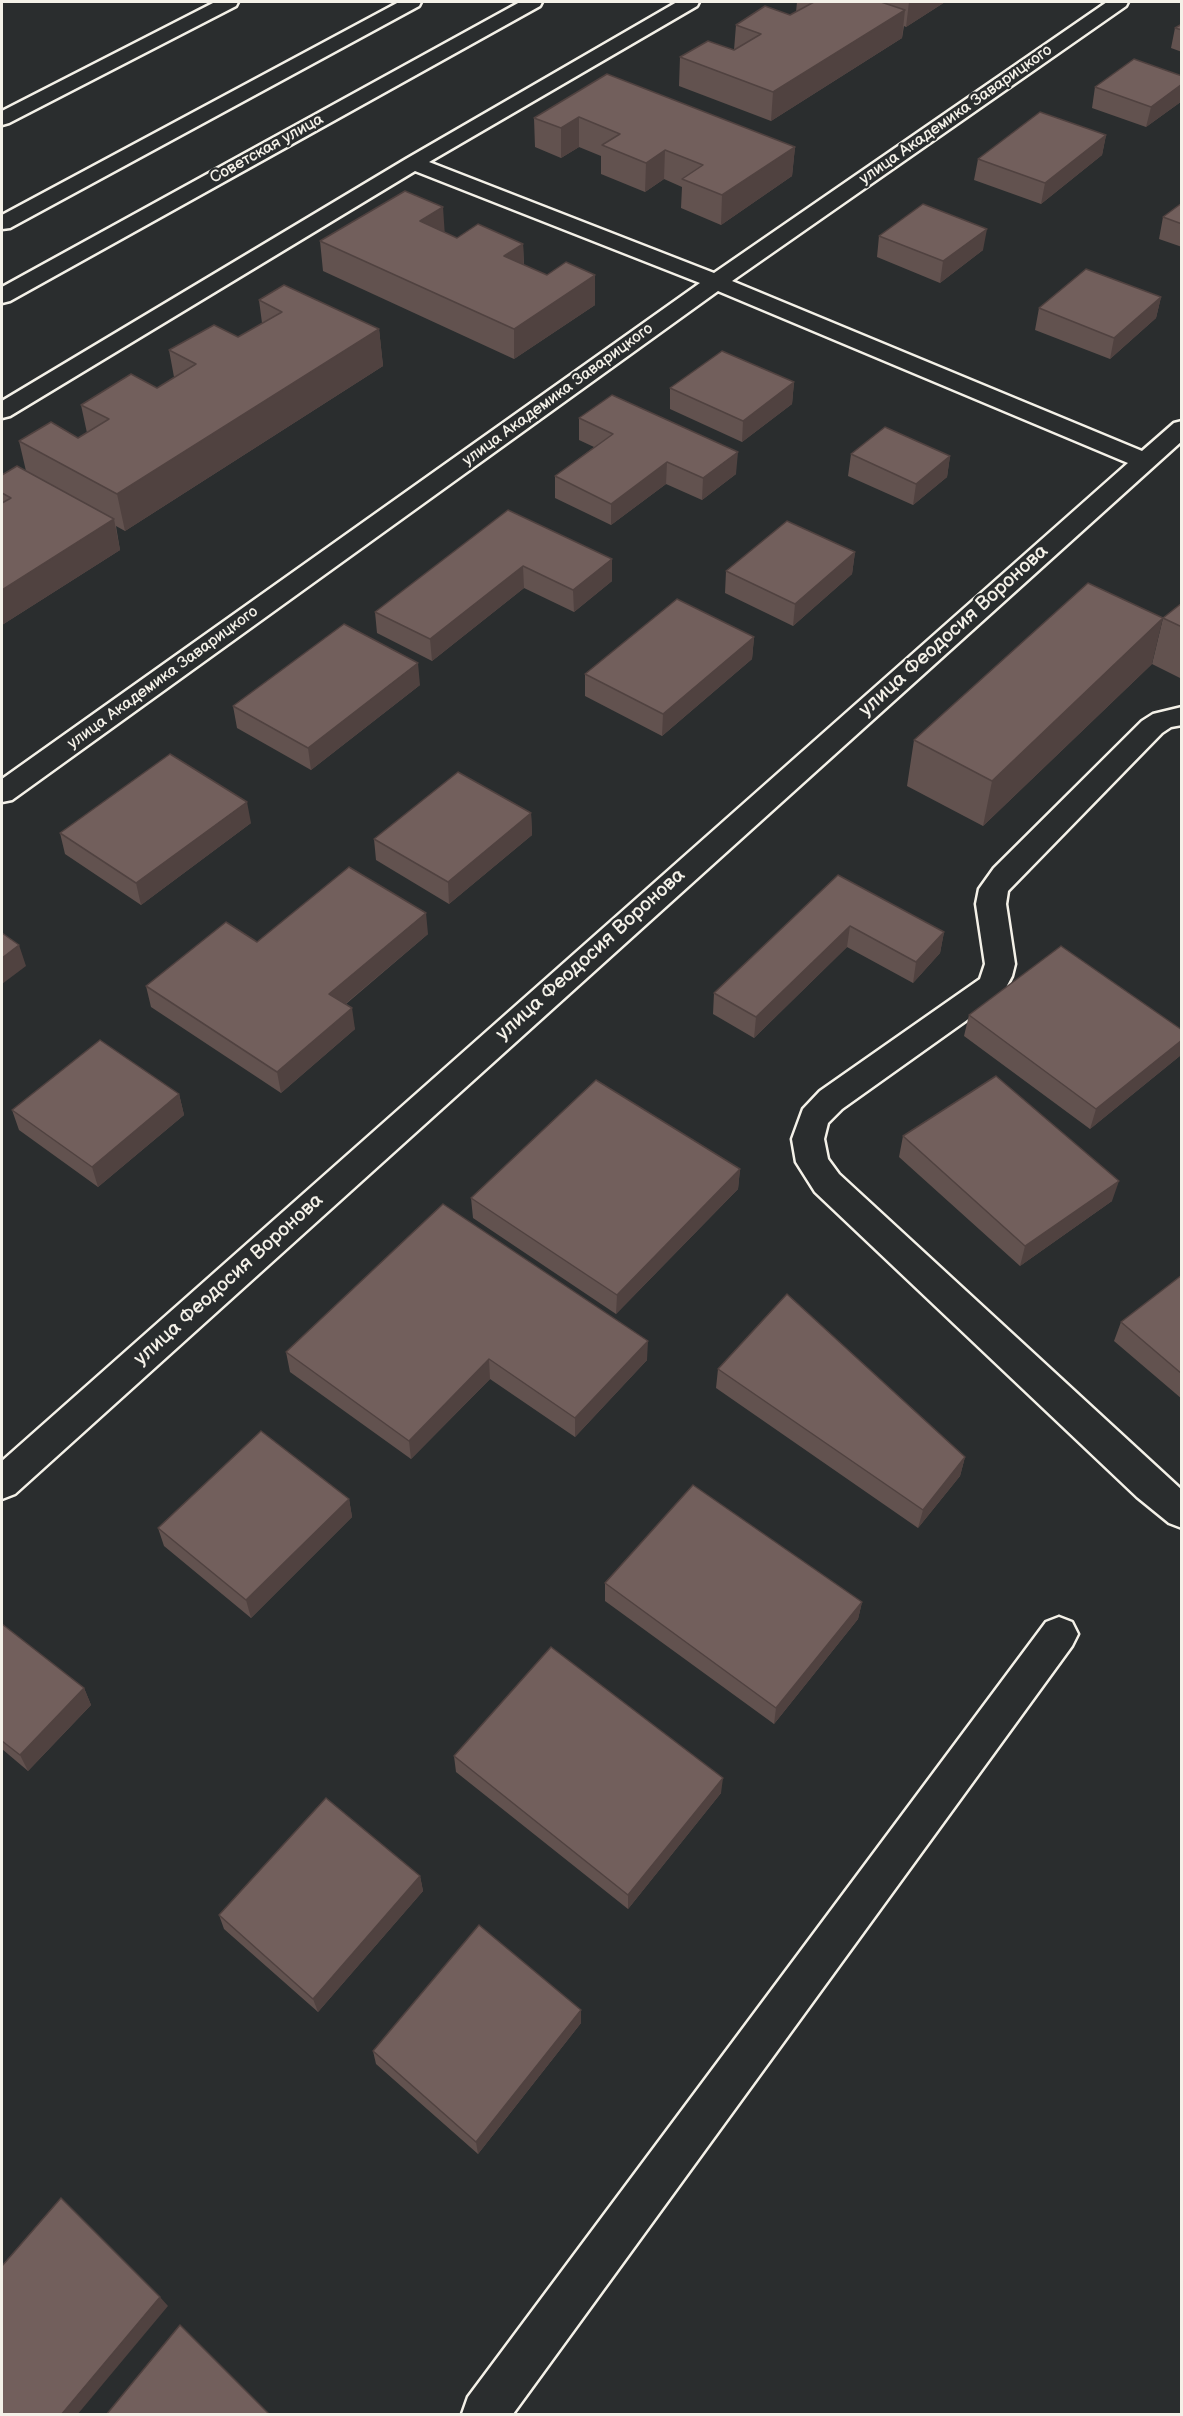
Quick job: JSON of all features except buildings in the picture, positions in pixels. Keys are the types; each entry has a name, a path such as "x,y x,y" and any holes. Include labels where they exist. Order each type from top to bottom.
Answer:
{"street":[{"path":"2,119 228,2"},
{"path":"2,223 412,2"},
{"name":"Советская улица","path":"2,296 533,2"},
{"path":"2,411 413,163 690,2"},
{"name":"улица Академика Заварицкого","path":"2,793 716,282 1119,2"},
{"path":"413,163 716,282 1144,461"},
{"name":"улица Феодосия Воронова","path":"2,1483 1182,428"},
{"path":"1182,716 1163,720 1152,727 994,889 990,904 1000,964 991,987 831,1100 814,1118 808,1139 812,1162 827,1183 1149,1486 1182,1512"},
{"path":"485,2415 1059,1634"}]}
